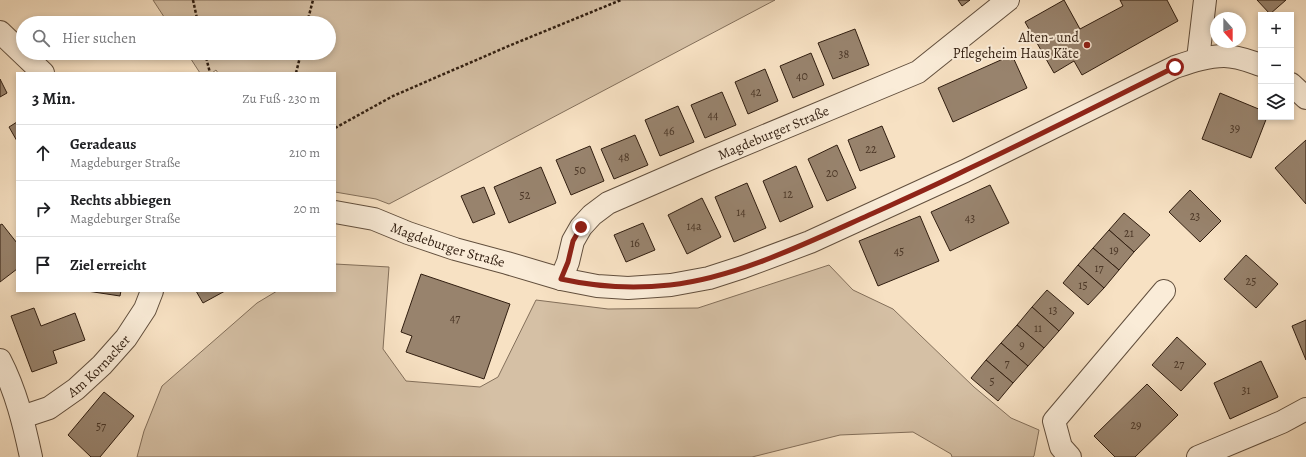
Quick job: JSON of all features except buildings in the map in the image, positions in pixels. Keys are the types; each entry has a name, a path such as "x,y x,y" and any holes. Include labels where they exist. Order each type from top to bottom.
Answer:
{"street":[{"name":"Magdeburger Straße","path":"561,279 568,262 573,241 581,227 592,215 608,203 918,72 1008,0"},
{"path":"1198,59 1205,0"},
{"path":"0,32 16,47"},
{"name":"Magdeburger Straße","path":"336,212 374,219 408,233 455,249 561,279 597,286 628,288 671,285 709,278 810,242 937,184 1175,67 1198,59 1224,56 1258,63"},
{"path":"29,60 42,72"},
{"path":"1294,87 1306,98"},
{"path":"1070,457 1062,447 1054,421 1164,291"},
{"name":"Am Kornacker","path":"22,417 49,408 76,389 102,364 126,338 145,309 152,292"},
{"path":"0,360 8,376 22,417 31,457"},
{"path":"1198,457 1282,422 1306,409"}],"path":[{"path":"193,0 196,16"},
{"path":"309,16 313,0"},
{"path":"336,127 393,96 510,45 621,0"},
{"path":"207,60 210,72"},
{"path":"296,72 299,60"}],"shaded area":[{"path":"153,0 775,0 389,204 376,199 336,192 336,72 217,72 216,70 213,72 199,72 192,60 336,60 336,16 163,16"},
{"path":"336,264 389,267 383,349 406,381 480,387 498,377 536,300 608,309 698,308 829,265 853,290 893,309 974,387 1011,418 1039,430 1033,457 952,457 951,454 913,432 840,435 752,457 137,457 144,431 162,386 257,303 275,292 336,292"}],"place":[{"name":"Alten- und Pflegeheim Haus Käte","path":"1087,45"}],"route":[{"path":"581,227 573,241 568,262 561,279 597,286 628,288 671,285 709,278 810,242 965,171 1175,67"}]}
